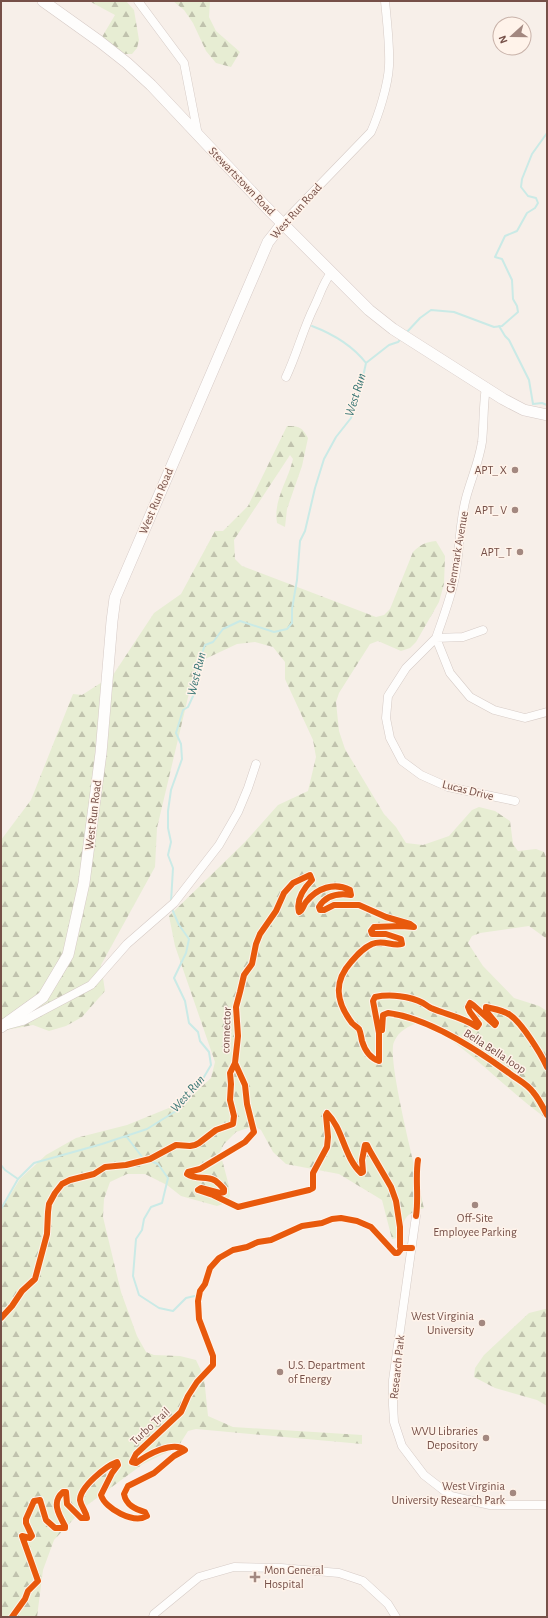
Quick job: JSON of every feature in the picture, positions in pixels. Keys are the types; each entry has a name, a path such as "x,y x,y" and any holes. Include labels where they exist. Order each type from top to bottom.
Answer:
{"street":[{"name":"Stewartstown Road","path":"43,1 99,41 151,85 331,273 369,310 393,330 524,410 547,415"},
{"path":"138,1 184,63 198,135"},
{"name":"West Run Road","path":"1,1027 43,997 68,955 84,883 101,753 112,621 116,598 268,242 283,224 371,132 377,118 389,67 388,24 385,1"},
{"path":"286,377 296,355 310,314 325,281 331,273"},
{"name":"Glenmark Avenue","path":"436,638 455,578 459,555 460,527 466,498 476,468 482,441 483,405 486,387"},
{"path":"483,630 463,637 436,638 450,673 470,697 494,710 525,718 547,712"},
{"name":"Lucas Drive","path":"436,638 406,668 388,696 386,718 390,738 402,761 421,775 448,787 515,801"},
{"path":"1,1027 23,1021 91,985 127,944 174,903 220,845 238,812 256,764"},
{"name":"Research Park","path":"416,1216 393,1380 392,1405 394,1422 402,1446 424,1475 451,1496 490,1505 547,1505"},
{"path":"153,1617 154,1614 199,1577 234,1567 281,1568 339,1573 363,1581 388,1604 396,1617"}],"green space":[{"path":"89,1 126,1 134,10 139,40 137,48 132,54 124,54 102,37 115,15"},
{"path":"173,1 210,1 209,17 216,31 240,52 231,67 216,63 206,51 193,23 184,10"},
{"path":"287,426 300,428 304,431 308,438 302,466 287,509 285,527 277,523 276,515 279,498 293,459 290,455 234,540 235,559 242,566 376,617 384,615 390,609 413,552 426,543 436,541 445,556 444,584 439,602 416,642 410,648 401,651 378,641 370,644 339,693 336,702 339,731 345,749 384,814 396,827 406,843 423,845 449,836 472,810 479,807 495,811 510,821 513,844 518,851 536,849 544,852 547,860 547,939 529,926 480,933 472,936 468,943 483,966 514,998 539,1006 547,1011 547,1119 457,1045 441,1033 419,1022 404,1029 398,1035 394,1042 393,1053 404,1122 424,1208 412,1213 406,1218 401,1237 392,1239 382,1200 339,1174 286,1164 273,1152 261,1130 254,1126 236,1132 224,1144 220,1152 229,1186 230,1196 226,1203 217,1206 181,1196 167,1185 145,1174 127,1174 110,1182 104,1199 103,1217 121,1292 137,1336 146,1352 154,1355 180,1356 196,1360 204,1377 208,1416 233,1427 362,1435 362,1444 196,1429 188,1431 178,1447 143,1464 86,1506 54,1540 43,1570 37,1617 1,1617 1,1210 20,1179 46,1155 76,1138 127,1125 186,1101 211,1078 215,1062 175,946 169,916 245,842 278,805 308,791 316,757 313,740 285,679 285,662 273,647 255,642 237,644 205,659 194,672 157,828 155,867 101,965 105,991 82,1017 66,1026 49,1031 33,1025 1,1031 1,840 31,800 73,694 82,695 113,675 154,613 181,594 215,531 223,531 248,506"},
{"path":"547,1309 547,1406 537,1400 495,1388 474,1377 475,1368 484,1355 529,1313"}],"waterway":[{"name":"West Run","path":"406,333 420,318 431,310 454,312 494,327 502,326 518,312 517,306 513,299 512,280 502,259 495,257 505,236 517,231 527,213 535,208 538,203 536,198 528,196 521,187 522,179 532,154 547,133"},
{"name":"West Run","path":"312,326 348,345 366,363"},
{"path":"499,326 509,340 529,380 533,404 542,403 547,405"},
{"name":"West Run","path":"171,902 173,868 168,855 171,842 168,828 168,811 171,790 182,759 181,744 176,733 183,710 188,707 194,694 194,683 205,645 213,642 223,629 240,621 274,632 287,629 292,623 292,609 297,580 300,541 305,531 315,488 324,459 336,437 351,418 359,395 366,363 389,345 398,342 401,339"},
{"name":"West Run","path":"1,1209 18,1179 34,1163 102,1144 147,1129 176,1111 201,1082 211,1065 209,1052 200,1041 198,1032 189,1023 185,1001 174,978 186,953 189,939 179,925 172,909"},
{"path":"126,1136 143,1158 158,1164 168,1178 162,1203 151,1207 144,1219 142,1230 136,1239 133,1276 139,1295 159,1308 173,1311 186,1298 199,1295"},
{"path":"1,1165 5,1170 18,1179"}],"cycle path":[{"name":"connector","path":"379,1061 370,1056 366,1051 359,1029 352,1023 343,1007 339,992 341,977 360,952 372,944 380,942 395,945 402,944 401,939 386,934 372,934 371,931 374,927 414,927 410,924 386,917 359,905 334,905 324,910 320,910 319,907 329,897 342,894 351,895 350,890 338,887 326,888 315,893 310,897 299,912 298,908 301,894 312,880 310,875 293,883 284,893 276,911 260,934 256,944 252,964 244,975 236,1007 238,1036 235,1063 245,1085 247,1104 254,1132 245,1142 200,1169 188,1172 187,1174 190,1176 208,1178 215,1181 224,1189 224,1192 220,1193 201,1188 198,1190 213,1195 238,1207 309,1190 313,1188 313,1173 327,1147 327,1113 337,1127 351,1159 361,1173 363,1172 362,1160 365,1145 367,1145 391,1187 396,1201 400,1227 400,1247 412,1248"},
{"name":"Bella Bella loop","path":"379,1061 379,1033 373,1001 375,997 393,996 406,997 418,1001 431,1008 461,1018 477,1027 479,1024 468,1007 470,1003 495,1025 496,1023 486,1011 486,1007 504,1012 515,1019 520,1025 536,1047 547,1067"},
{"name":"Bella Bella loop","path":"382,1030 383,1015 388,1013 420,1021 452,1036 482,1054 528,1086 537,1097 547,1115"},
{"path":"1,1318 12,1306 22,1291 35,1279 47,1234 49,1204 62,1184 70,1180 94,1174 105,1167 126,1165 150,1159 176,1145 195,1145 216,1130 233,1124 234,1116 230,1100 230,1073 235,1063"},
{"path":"416,1216 418,1160"},
{"name":"Turbo Trail","path":"12,1617 25,1599 28,1591 38,1581 22,1536 30,1538 32,1536 26,1523 26,1519 34,1501 40,1500 46,1520 55,1528 65,1528 57,1509 57,1500 63,1492 66,1492 67,1504 81,1518 87,1518 80,1500 84,1489 94,1478 112,1464 117,1462 118,1465 112,1473 101,1495 108,1505 121,1514 135,1518 147,1516 145,1512 134,1508 129,1504 125,1498 124,1494 128,1486 154,1473 174,1456 185,1450 180,1447 167,1448 153,1453 136,1463 132,1462 136,1454 181,1412 188,1396 197,1382 213,1365 213,1356 199,1319 198,1301 200,1291 205,1284 210,1268 219,1258 233,1250 247,1247 258,1242 271,1240 302,1226 341,1218 357,1221 371,1227 395,1253 398,1253 402,1248"}],"place":[{"name":"APT_ X","path":"515,470"},
{"name":"APT_ V","path":"515,510"},
{"name":"APT_ T","path":"520,552"},
{"name":"Off-Site Employee Parking","path":"475,1205"},
{"name":"West Virginia University","path":"482,1323"},
{"name":"U.S. Department of Energy","path":"280,1372"},
{"name":"WVU Libraries Depository","path":"486,1438"},
{"name":"West Virginia University Research Park","path":"513,1493"},
{"name":"Mon General Hospital","path":"255,1577"}]}
